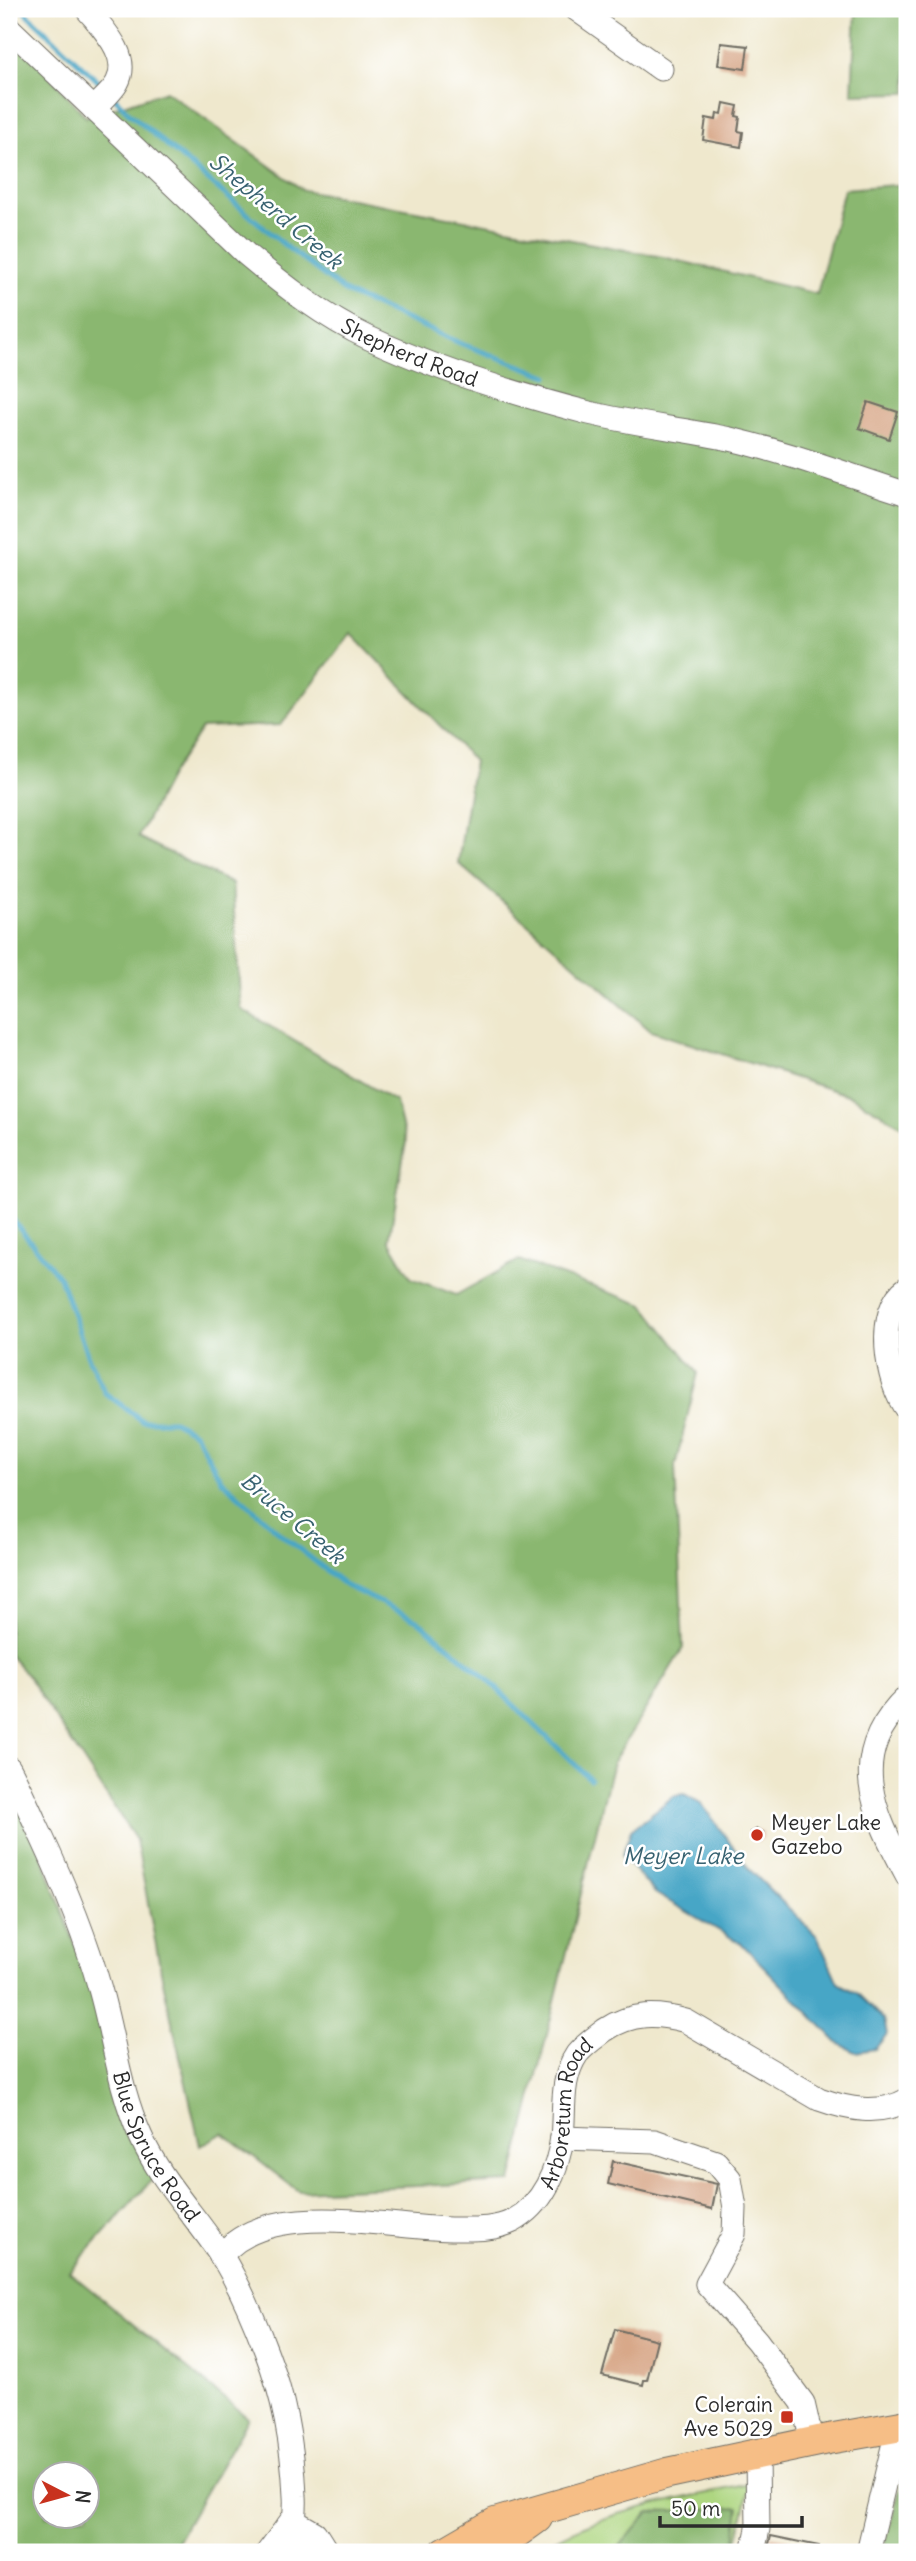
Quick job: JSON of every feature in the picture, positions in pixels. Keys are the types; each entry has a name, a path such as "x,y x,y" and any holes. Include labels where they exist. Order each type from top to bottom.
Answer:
{"main road":[{"path":"444,2552 495,2523 668,2473 903,2425"},
{"path":"490,2552 552,2507"}],"street":[{"path":"87,9 115,44 121,65 117,83 94,109"},
{"path":"576,9 661,69"},
{"name":"Shepherd Road","path":"9,28 255,262 322,311 367,337 506,389 590,413 730,439 799,458 907,494"},
{"path":"907,1288 894,1300 891,1308 886,1350 900,1400 907,1410"},
{"path":"907,1697 883,1725 873,1749 869,1772 875,1808 907,1875"},
{"name":"Blue Spruce Road","path":"9,1769 82,1931 101,1990 113,2052 128,2104 142,2138 160,2171 221,2256 267,2351 289,2436 295,2496 292,2520 296,2544 301,2552"},
{"name":"Arboretum Road","path":"221,2256 230,2245 272,2225 317,2221 371,2222 425,2229 471,2229 498,2226 513,2221 537,2202 554,2169 562,2138 564,2094 569,2070 578,2054 593,2038 612,2025 633,2017 647,2014 686,2021 818,2099 839,2106 864,2110 882,2109 907,2100"},
{"path":"562,2138 655,2141 716,2162 730,2179 735,2208 734,2234 707,2284 757,2341 803,2403 812,2442"},
{"path":"868,2552 903,2425"},
{"path":"753,2552 758,2529 757,2454"},
{"path":"268,2552 292,2520 315,2532 327,2552"}],"green space":[{"path":"856,9 907,9 907,93 852,94"},
{"path":"9,30 86,117 166,91 303,190 663,257 817,294 844,189 907,184 907,1129 851,1096 651,1031 458,863 474,761 351,633 281,725 202,728 171,774 138,837 232,884 241,1009 396,1102 406,1142 389,1240 411,1278 456,1295 519,1260 644,1305 698,1373 675,1466 683,1648 613,1762 511,2182 298,2191 223,2133 200,2146 162,1977 136,1840 27,1675 9,1655"},
{"path":"9,1768 160,2171 69,2272 248,2418 171,2552 9,2552"},
{"path":"907,2462 907,2552 883,2552"},
{"path":"750,2484 735,2552 533,2552 584,2526 611,2517"},
{"path":"739,2507 734,2552 615,2552 649,2512"}],"water":[{"name":"Meyer Lake","path":"684,1794 701,1803 750,1870 817,1936 838,1983 857,1993 884,2020 887,2034 875,2049 855,2052 838,2043 742,1944 655,1893 622,1856 631,1830 674,1796"}],"building":[{"path":"721,43 748,46 745,69 718,65"},
{"path":"724,103 738,106 738,131 743,132 741,147 703,140 706,118 716,120 717,113 722,114"},
{"path":"868,402 898,412 889,439 859,428"},
{"name":"Meyer Lake Gazebo","path":"757,1829 763,1832 763,1838 758,1842 752,1839 751,1832"},
{"path":"613,2161 717,2184 712,2209 608,2184"},
{"path":"615,2329 657,2340 647,2380 644,2380 643,2385 602,2375"},
{"path":"771,2536 819,2546 818,2552 767,2552"}],"waterway":[{"name":"Shepherd Creek","path":"22,9 105,88"},
{"name":"Shepherd Creek","path":"114,97 129,113 288,248 347,293 462,344 548,376"},
{"name":"Bruce Creek","path":"9,1215 60,1278 88,1357 105,1393 143,1421 174,1421 195,1433 221,1480 282,1535 346,1586 417,1620 486,1678 590,1779"}],"place":[{"name":"Meyer Lake Gazebo","path":"757,1835"},
{"name":"Colerain Ave 5029","path":"787,2417"}]}
